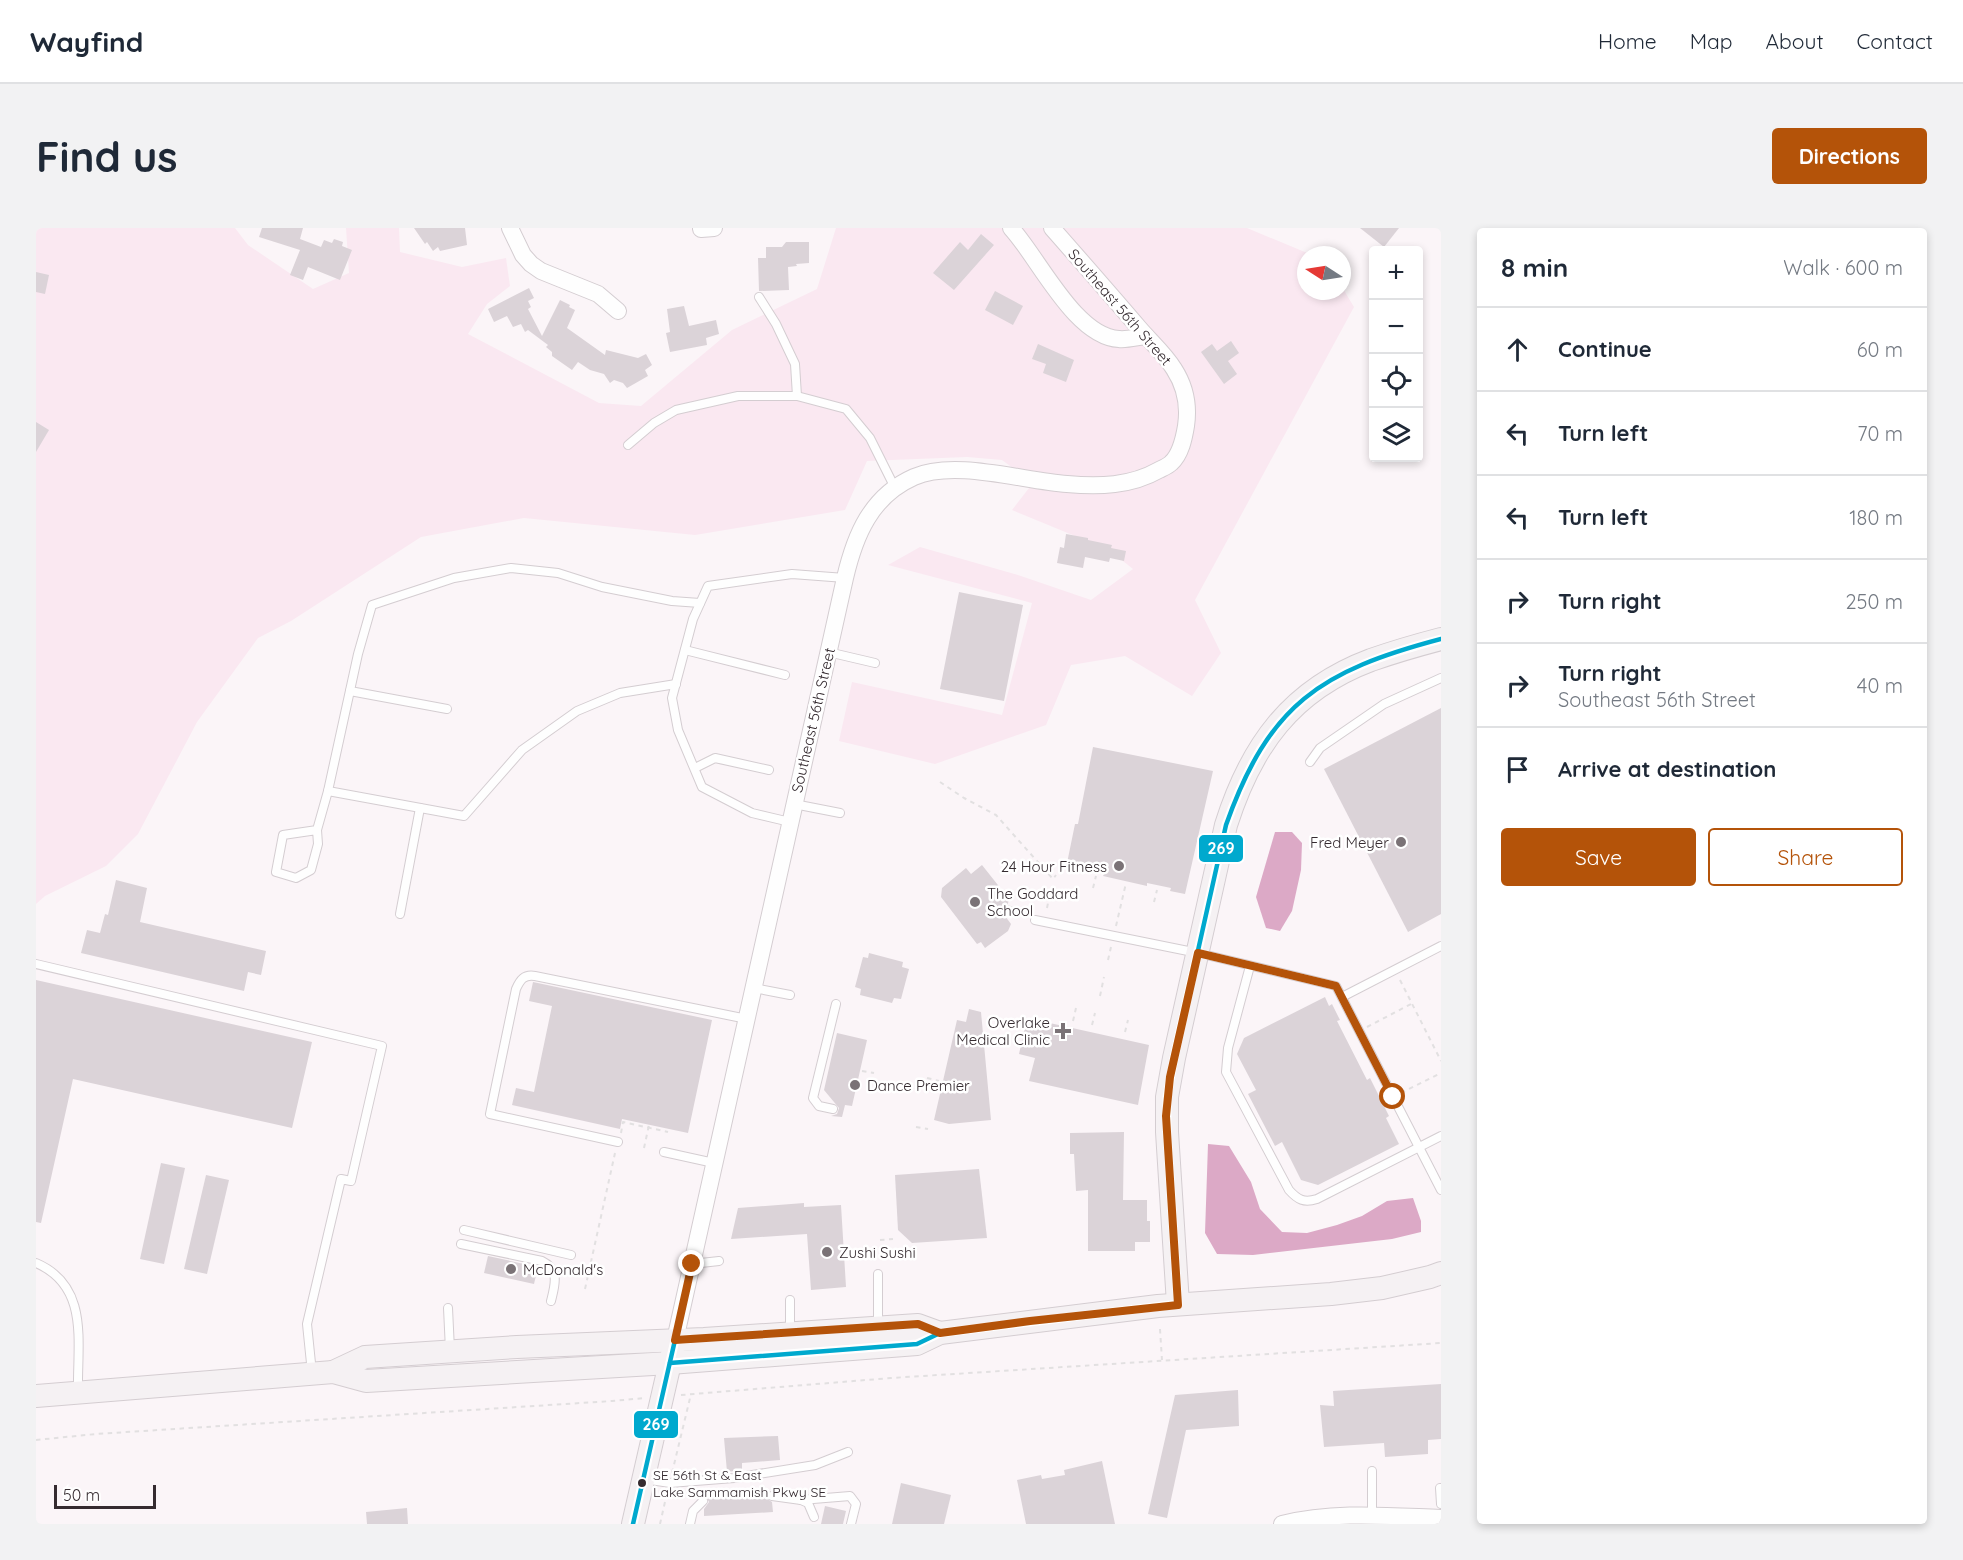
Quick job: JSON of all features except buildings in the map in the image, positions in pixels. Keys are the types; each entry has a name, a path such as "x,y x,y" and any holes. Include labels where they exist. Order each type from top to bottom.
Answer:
{"main road":[{"path":"1178,1305 1166,1116 1170,1077 1232,806 1247,770 1270,732 1294,705 1329,681 1369,661 1441,639"},
{"path":"36,1396 331,1374 366,1381 670,1363 917,1344 940,1333 1178,1305 1351,1292 1382,1288 1441,1273"},
{"path":"331,1374 365,1357 450,1351 675,1340 918,1324 940,1333"},
{"name":"Southeast 56th Street","path":"633,1524 675,1340"}],"street":[{"path":"510,228 523,255 531,264 541,271 598,294 618,311"},
{"path":"701,229 714,228"},
{"path":"1011,228 1023,240 1054,289 1096,332 1117,339 1146,336"},
{"name":"Southeast 56th Street","path":"675,1340 828,652 852,548 859,531 877,504 895,488 914,477 941,470 1101,486 1129,483 1148,477 1171,463 1181,448 1185,435 1187,399 1174,369 1052,228"},
{"path":"1282,1524 1321,1517 1372,1515 1401,1520 1441,1518"}],"lane":[{"path":"759,297 776,324 795,364 797,396"},
{"path":"628,445 654,423 676,410 738,396 797,396 846,409 870,438 895,488"},
{"path":"317,830 283,835 276,872 296,878 311,870 318,844 317,830 328,791 358,654 372,605 454,578 511,568 558,573 602,587 672,601 700,603"},
{"path":"790,822 752,813 702,787 678,730 672,698 693,619 708,586 792,574 845,578"},
{"path":"685,650 785,675"},
{"path":"828,652 875,663"},
{"path":"1310,762 1320,748 1384,704 1441,678"},
{"path":"328,791 464,816 522,750 577,711 620,693 676,684"},
{"path":"350,691 447,709"},
{"path":"694,768 715,758 769,770"},
{"path":"794,804 840,813"},
{"path":"400,914 420,808"},
{"path":"1035,920 1198,953 1336,986 1441,1190"},
{"path":"1342,997 1441,946"},
{"path":"36,964 382,1046 351,1181 342,1179 307,1324 331,1374"},
{"path":"1250,966 1228,1048 1226,1072 1296,1198 1308,1202 1317,1199 1441,1136"},
{"path":"621,1139 490,1114 516,989 524,977 535,976 747,1019"},
{"path":"753,988 790,995"},
{"path":"833,1109 819,1106 813,1098 836,1004"},
{"path":"664,1152 714,1163"},
{"path":"464,1230 571,1255"},
{"path":"461,1244 548,1264 555,1275 551,1301"},
{"path":"692,1264 719,1261"},
{"path":"36,1263 62,1279 76,1307 78,1392"},
{"path":"878,1274 878,1327"},
{"path":"790,1300 790,1333"},
{"path":"448,1308 450,1351"},
{"path":"643,1479 670,1483 734,1478 815,1465 848,1452"},
{"path":"1372,1471 1372,1515"},
{"path":"1440,1488 1441,1504"},
{"path":"772,1496 801,1500 850,1496 856,1504 851,1524"},
{"path":"801,1500 808,1503 814,1517"},
{"path":"690,1524 693,1511 703,1501"}],"path":[{"path":"940,782 996,815 1053,879 1056,875"},
{"path":"1093,888 1096,876"},
{"path":"1116,926 1125,883"},
{"path":"1154,902 1157,890"},
{"path":"1047,908 1049,898"},
{"path":"1008,906 1013,908"},
{"path":"1108,960 1112,944"},
{"path":"1394,970 1441,1061"},
{"path":"1100,996 1104,977"},
{"path":"1359,1031 1412,1004"},
{"path":"1073,1021 1076,1008"},
{"path":"1092,1025 1095,1013"},
{"path":"1125,1032 1128,1020"},
{"path":"862,1071 874,1073"},
{"path":"1393,1097 1441,1073"},
{"path":"927,1078 939,1081"},
{"path":"621,1139 627,1123"},
{"path":"644,1148 649,1126 668,1132"},
{"path":"916,1127 928,1130"},
{"path":"585,1289 615,1153"},
{"path":"880,1240 893,1239"},
{"path":"1160,1329 1162,1360"},
{"path":"660,1524 689,1394 891,1378 1441,1343"},
{"path":"36,1440 96,1434 632,1399"}],"shaded area":[{"path":"36,228 235,228 248,245 313,289 349,273 346,228 399,228 400,252 462,267 506,258 510,286 487,304 468,334 599,403 641,406 732,330 817,289 836,228 1247,228 1297,249 1297,300 1350,300 1354,307 1195,600 1221,653 1192,696 1125,656 1071,665 1046,725 935,764 839,741 852,682 1002,715 1032,603 888,565 920,547 1018,575 1091,600 1133,569 1109,550 1012,510 1033,483 1002,460 967,457 867,461 845,510 695,535 524,518 421,537 291,621 258,638 197,722 138,834 106,866 45,896 36,904"},
{"path":"1275,832 1292,832 1302,843 1301,870 1292,911 1280,931 1266,928 1256,897"},
{"path":"1208,1144 1229,1146 1251,1182 1260,1209 1282,1232 1307,1233 1362,1216 1387,1201 1413,1198 1421,1221 1421,1232 1392,1239 1253,1255 1217,1254 1205,1233"}],"transit line":[{"name":"269","path":"670,1363 917,1344 940,1333 1178,1304 1167,1132 1167,1097 1226,825 1261,749 1281,721 1304,699 1331,680 1362,665 1441,639"},
{"name":"269","path":"633,1524 675,1340 690,1339"}],"place":[{"name":"Fred Meyer","path":"1401,842"},
{"name":"24 Hour Fitness","path":"1119,866"},
{"name":"The Goddard School","path":"975,902"},
{"name":"Overlake Medical Clinic","path":"1063,1031"},
{"name":"Dance Premier","path":"855,1085"},
{"name":"Zushi Sushi","path":"827,1252"},
{"name":"McDonald's","path":"511,1269"},
{"name":"SE 56th St & East Lake Sammamish Pkwy SE","path":"642,1483"}],"route":[{"path":"692,1264 675,1340 918,1324 940,1333 1178,1305 1166,1116 1167,1097 1198,953 1336,986 1393,1097"}]}
